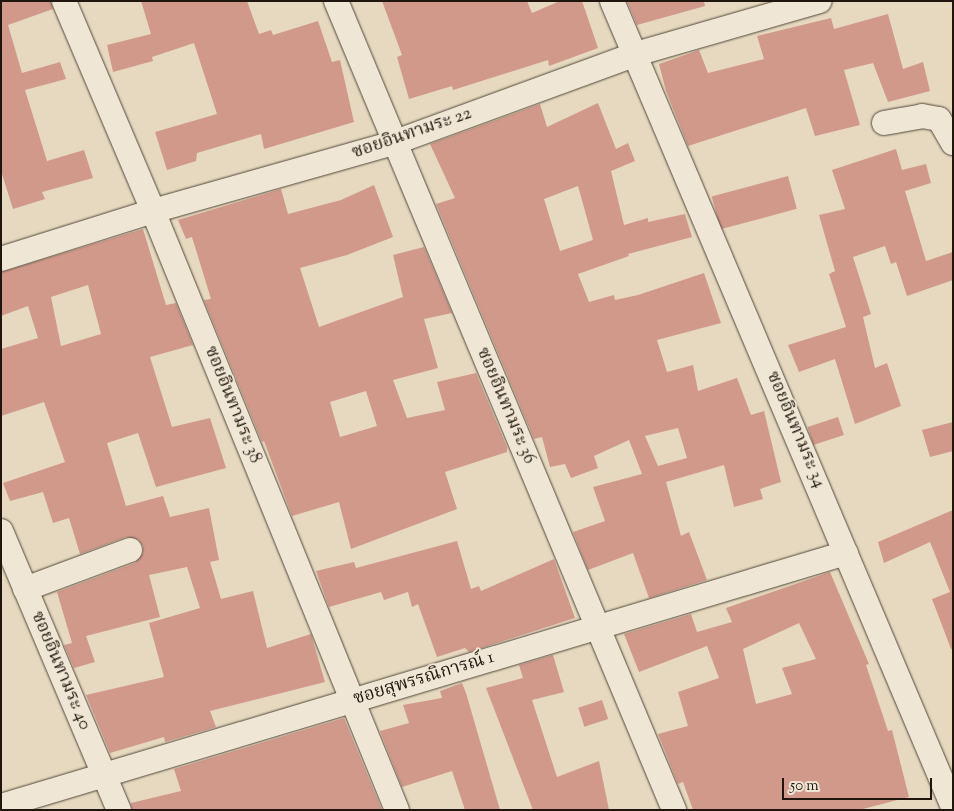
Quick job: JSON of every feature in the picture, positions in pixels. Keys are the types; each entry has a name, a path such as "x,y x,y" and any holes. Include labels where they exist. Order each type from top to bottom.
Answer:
{"street":[{"name":"ซอยอินทามระ 38","path":"64,1 153,211 397,810"},
{"name":"ซอยอินทามระ 36","path":"336,1 393,143 599,627 674,810"},
{"name":"ซอยอินทามระ 34","path":"612,1 953,808"},
{"name":"ซอยอินทามระ 22","path":"1,259 153,211 393,143 636,54 820,1"},
{"path":"884,123 922,116 939,119 953,144"},
{"name":"ซอยอินทามระ 40","path":"1,531 119,810"},
{"path":"25,589 130,550"},
{"name":"ซอยสุพรรณิการณ์ 1","path":"1,806 846,553"}],"building":[{"path":"1,1 51,1 53,9 8,25 22,73 60,62 66,79 25,90 47,161 84,150 93,178 42,192 45,199 13,209 1,171"},
{"path":"141,1 247,1 259,34 271,30 273,35 318,21 332,62 340,60 354,122 264,149 261,134 197,153 196,161 167,170 155,132 217,114 194,43 152,57 153,61 113,72 107,45 151,34"},
{"path":"382,1 527,1 532,13 560,1 582,1 598,48 549,66 548,60 453,90 452,86 409,99 397,57 402,55"},
{"path":"627,1 704,1 705,6 637,25"},
{"path":"888,14 903,69 923,62 930,91 888,102 873,63 844,70 860,125 815,136 806,108 688,146 666,91 659,64 699,50 708,73 764,59 757,36 831,18 834,29"},
{"path":"598,103 616,149 628,143 635,161 611,171 624,225 648,218 648,222 685,214 692,237 628,254 629,256 578,274 589,302 614,295 615,300 638,295 704,273 721,323 657,340 667,372 693,365 698,391 737,378 751,415 764,411 781,482 760,489 763,499 734,507 724,465 666,482 681,536 689,532 707,580 649,598 633,553 588,570 573,532 605,521 593,487 642,474 629,440 594,456 598,468 571,478 565,464 550,467 542,437 534,439 436,204 455,198 430,144 540,104 547,127","holes":["578,186 593,240 560,251 544,199","678,428 687,458 658,466 645,436"]},
{"path":"896,149 902,170 926,164 931,183 905,191 926,261 953,252 953,280 907,296 896,262 891,264 885,246 853,257 871,314 863,317 875,368 887,363 901,406 855,424 835,359 799,372 788,345 846,327 829,274 835,271 819,215 845,209 832,170"},
{"path":"788,176 797,209 720,229 712,196"},
{"path":"374,185 393,237 347,255 300,268 319,327 403,297 393,255 424,247 452,313 424,319 438,368 393,380 407,418 445,410 437,382 476,373 507,447 507,452 445,472 457,509 351,549 339,502 292,516 264,441 262,442 204,300 211,299 192,237 186,239 178,220 281,189 288,214 341,200","holes":["366,391 377,426 340,437 330,402"]},
{"path":"143,229 166,305 176,303 193,345 150,357 172,427 210,418 226,468 156,487 138,433 107,443 126,506 163,496 170,517 209,508 219,560 210,562 221,599 253,591 267,648 311,634 325,682 210,711 216,727 165,742 164,737 110,753 86,695 164,677 149,623 200,608 187,567 149,575 160,617 86,636 95,662 74,668 64,645 72,643 57,592 135,563 143,553 143,546 138,539 126,537 80,554 69,518 53,523 43,492 10,501 3,483 65,462 44,402 1,416 1,349 38,338 28,306 1,316 1,272","holes":["88,285 101,334 61,346 51,297"]},
{"path":"838,417 844,435 813,445 808,427"},
{"path":"953,422 953,451 930,457 922,430"},
{"path":"953,510 953,649 951,649 932,599 950,592 930,542 884,563 878,542"},
{"path":"457,541 471,589 479,586 481,591 554,559 575,618 469,652 465,648 437,657 418,604 412,607 408,592 384,600 381,592 329,607 316,571 354,562 356,568"},
{"path":"830,572 869,664 866,665 888,731 892,730 909,797 859,810 693,810 683,782 678,784 658,734 688,726 678,692 719,678 707,646 639,672 624,634 691,614 697,632 732,622 726,608","holes":["799,623 816,659 782,668 792,694 756,704 743,649"]},
{"path":"553,655 564,692 532,700 557,777 599,761 609,810 533,810 486,688 523,678 519,665"},
{"path":"462,683 500,810 465,810 452,771 402,787 380,731 409,723 403,705 442,698 440,691"},
{"path":"602,700 608,719 584,727 578,708"},
{"path":"344,718 382,810 132,810 131,803 181,791 174,769"}]}
